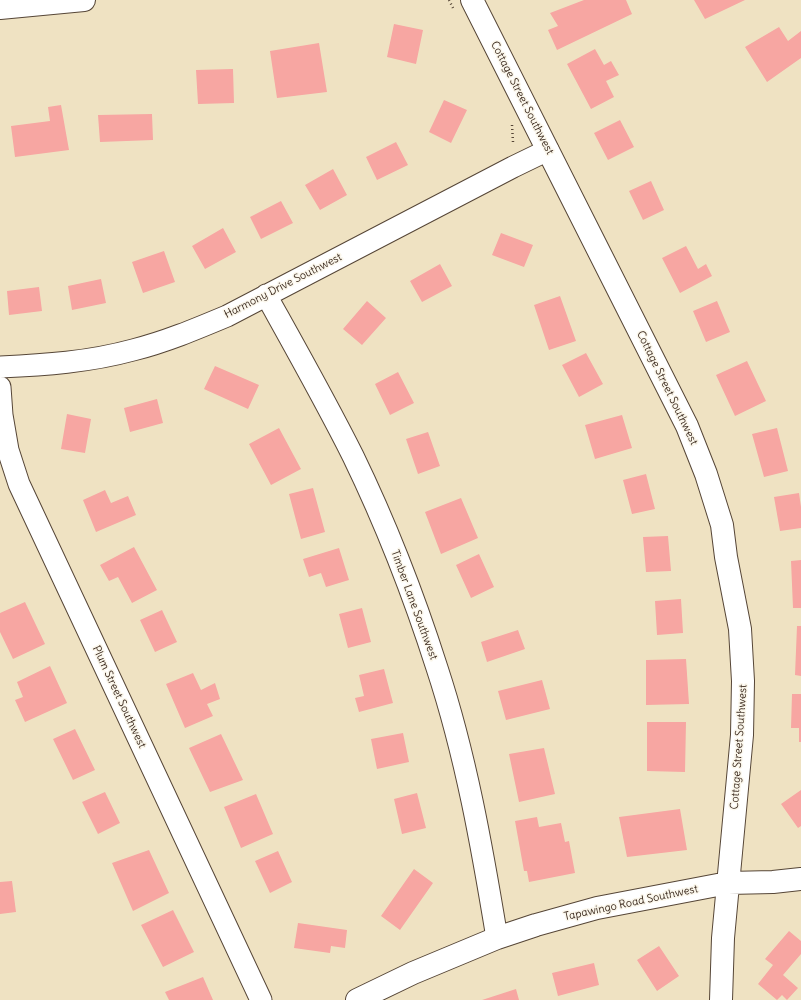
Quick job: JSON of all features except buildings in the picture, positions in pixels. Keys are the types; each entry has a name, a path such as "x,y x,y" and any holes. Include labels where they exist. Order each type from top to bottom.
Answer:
{"street":[{"path":"0,8 84,0"},
{"name":"Cottage Street Southwest","path":"472,0 687,426 706,474 722,525 726,557 740,629 743,681 742,735 723,938 721,1000"},
{"name":"Harmony Drive Southwest","path":"0,367 86,360 132,351 181,336 227,316 548,150"},
{"name":"Timber Lane Southwest","path":"266,295 314,382 353,458 387,532 417,609 438,669 461,751 480,833 498,938"},
{"name":"Plum Street Southwest","path":"0,387 2,415 8,450 19,484 261,1000"},
{"name":"Tapawingo Road Southwest","path":"357,1000 413,974 498,938 536,925 596,908 728,883 801,880"}]}
